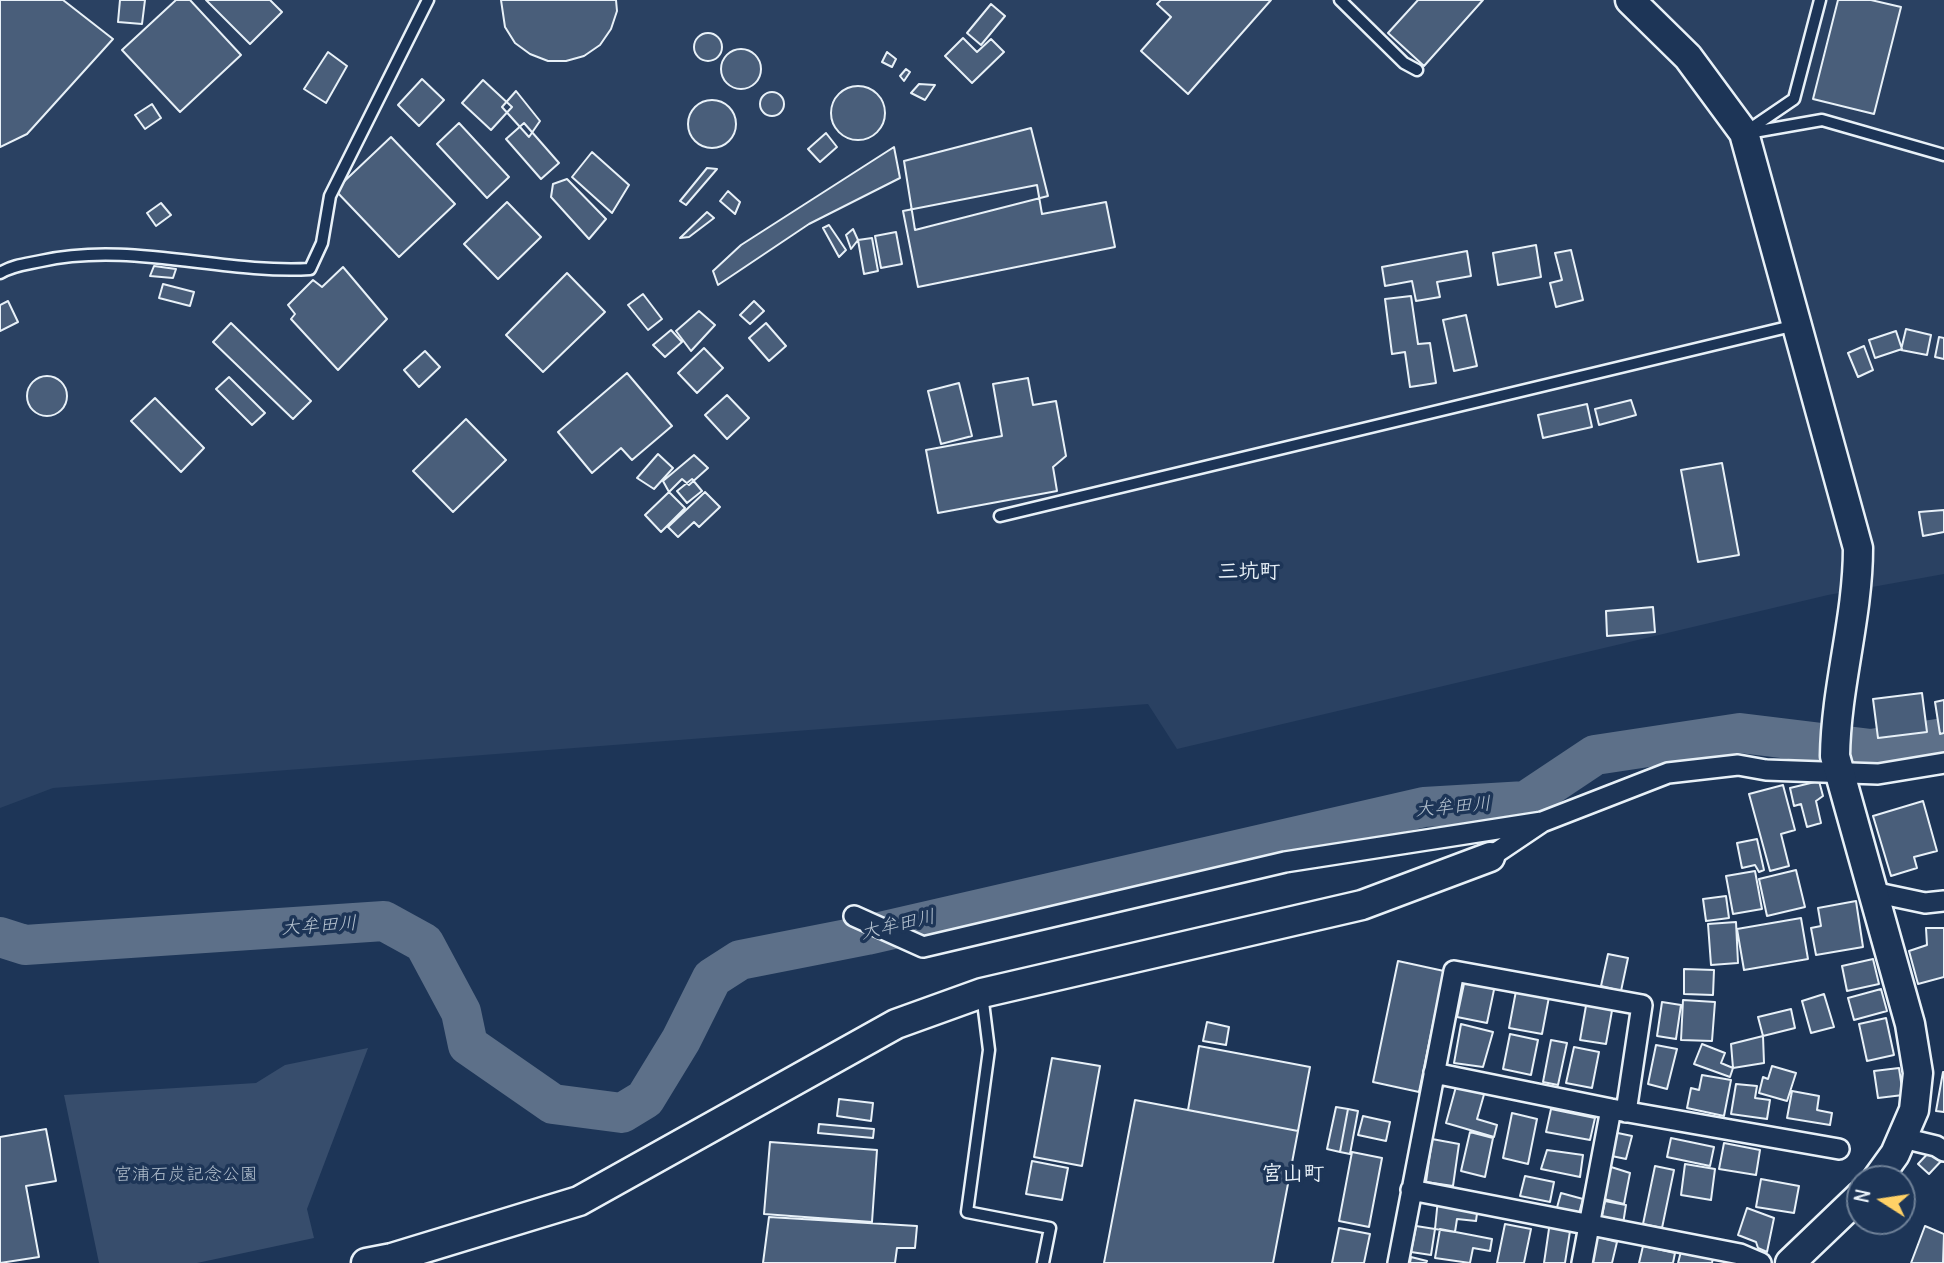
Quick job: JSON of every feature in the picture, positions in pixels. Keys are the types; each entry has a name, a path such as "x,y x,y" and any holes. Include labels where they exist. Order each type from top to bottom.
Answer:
{"street":[{"path":"1630,0 1688,57 1744,133 1858,548 1858,583 1836,714 1835,755 1910,1024 1918,1073 1914,1110 1903,1138 1886,1165"},
{"path":"854,916 923,947 1285,862 1542,822 1668,773 1738,765 1766,771 1878,774 1944,763"},
{"path":"366,1263 392,1258 579,1200 896,1024 982,993 1362,905 1490,857 1542,822"},
{"path":"1873,892 1925,902 1944,901"},
{"path":"1398,1263 1454,971 1642,1005 1589,1222 1582,1263"},
{"path":"1434,1073 1618,1110 1839,1149"},
{"path":"1903,1138 1936,1146 1944,1151"},
{"path":"1411,1190 1589,1222 1740,1254 1761,1263"},
{"path":"1790,1263 1846,1209"}],"lane":[{"path":"0,273 9,267 63,256 120,254 280,271 310,269 322,243 330,196 428,0"},
{"path":"1340,0 1404,63 1417,70"},
{"path":"1744,133 1794,99 1819,0"},
{"path":"1744,133 1822,120 1944,155"},
{"path":"1000,516 1796,325"},
{"path":"982,993 989,1050 967,1212 1050,1228 1043,1263"}],"shaded area":[{"path":"0,0 1944,0 1944,574 1828,595 1177,749 1148,704 53,788 0,808"}],"green space":[{"name":"宮浦石炭記念公園","path":"368,1048 307,1209 314,1238 197,1263 99,1263 64,1095 256,1083 285,1065"}],"building":[{"path":"0,0 63,0 113,39 27,134 0,147"},
{"path":"120,0 145,0 142,24 118,22"},
{"path":"176,0 190,0 241,55 180,112 122,50"},
{"path":"206,0 270,0 282,12 250,44"},
{"path":"501,0 616,0 617,11 611,29 600,45 584,56 566,61 548,61 530,54 515,43 505,27"},
{"path":"1161,0 1271,0 1188,94 1141,51 1171,17 1157,4"},
{"path":"1418,0 1483,0 1424,66 1388,33"},
{"path":"1838,0 1871,0 1901,7 1874,114 1813,99"},
{"path":"991,4 1005,16 981,45 967,33"},
{"path":"708,33 718,37 722,47 718,57 708,61 698,57 694,47 698,37"},
{"path":"963,38 977,52 991,39 1004,52 972,83 945,56"},
{"path":"741,49 755,55 761,69 755,83 741,89 727,83 721,69 727,55"},
{"path":"328,52 347,66 326,103 304,89"},
{"path":"887,52 896,59 892,67 882,62"},
{"path":"906,69 910,72 904,81 900,76"},
{"path":"422,79 444,100 419,126 398,105"},
{"path":"483,80 512,107 491,130 462,103"},
{"path":"919,84 935,85 925,100 911,93"},
{"path":"858,86 877,94 885,113 877,132 858,140 839,132 831,113 839,94"},
{"path":"516,91 540,121 529,137 502,107"},
{"path":"772,92 783,99 784,104 777,115 772,116 761,109 760,104 767,93"},
{"path":"712,100 729,107 736,124 729,141 712,148 695,141 688,124 695,107"},
{"path":"152,104 161,118 145,129 135,115"},
{"path":"459,123 509,177 487,198 437,144"},
{"path":"524,123 559,163 541,179 506,139"},
{"path":"1031,128 1048,196 915,230 904,161"},
{"path":"826,133 837,147 820,162 808,149"},
{"path":"391,137 455,204 399,257 335,190"},
{"path":"894,147 900,178 809,224 718,285 713,271 741,245"},
{"path":"592,152 629,185 612,213 572,177"},
{"path":"707,168 717,169 686,205 680,201"},
{"path":"567,179 606,219 589,239 551,197 553,184"},
{"path":"1037,185 1042,214 1106,202 1115,247 918,287 903,211"},
{"path":"728,191 740,202 735,214 720,201"},
{"path":"507,202 541,237 498,279 464,244"},
{"path":"161,203 171,215 156,226 147,213"},
{"path":"707,212 714,218 689,237 680,238"},
{"path":"829,225 846,250 839,257 823,228"},
{"path":"853,229 858,240 851,249 846,235"},
{"path":"896,232 902,264 881,268 875,236"},
{"path":"872,238 878,271 864,274 858,240"},
{"path":"1536,245 1541,277 1498,285 1493,253"},
{"path":"1571,250 1583,300 1556,307 1550,283 1562,280 1555,253"},
{"path":"1467,251 1471,276 1437,282 1440,297 1416,301 1412,281 1385,286 1382,267"},
{"path":"154,266 176,269 173,278 150,276"},
{"path":"343,267 387,319 338,370 291,319 295,314 288,305 313,280 322,287"},
{"path":"567,273 605,312 543,372 506,335"},
{"path":"163,284 194,292 190,306 159,298"},
{"path":"643,294 662,319 648,330 628,305"},
{"path":"1411,296 1418,344 1430,343 1436,383 1410,387 1405,352 1392,354 1385,299"},
{"path":"8,301 18,322 0,331 0,305"},
{"path":"754,301 764,311 750,324 740,315"},
{"path":"699,311 715,325 691,351 676,331"},
{"path":"1466,315 1477,366 1454,371 1443,320"},
{"path":"231,323 311,401 293,419 213,342"},
{"path":"766,323 786,346 769,361 749,338"},
{"path":"1906,329 1931,335 1927,355 1901,350"},
{"path":"671,330 682,342 665,357 653,345"},
{"path":"1896,331 1902,349 1875,358 1869,340"},
{"path":"1939,337 1944,338 1944,359 1935,357"},
{"path":"1864,346 1873,370 1858,377 1848,353"},
{"path":"704,348 723,368 697,393 678,373"},
{"path":"425,351 440,367 419,387 404,370"},
{"path":"627,373 672,426 632,460 621,448 592,473 558,432"},
{"path":"47,376 61,382 67,396 61,410 47,416 33,410 27,396 33,382"},
{"path":"229,377 265,413 252,425 216,389"},
{"path":"1028,378 1033,405 1056,401 1066,456 1053,467 1057,491 938,513 926,450 1002,436 993,384"},
{"path":"959,383 972,436 941,444 928,391"},
{"path":"727,395 749,418 727,439 705,415"},
{"path":"155,398 204,448 181,472 131,421"},
{"path":"1631,400 1636,415 1599,425 1595,409"},
{"path":"1587,404 1592,427 1543,438 1538,415"},
{"path":"466,419 506,460 453,512 413,471"},
{"path":"658,454 673,468 654,489 637,478"},
{"path":"694,455 708,468 689,485 682,479 669,492 663,481"},
{"path":"1722,463 1739,555 1698,562 1681,470"},
{"path":"692,479 702,491 687,503 677,491"},
{"path":"669,492 685,508 661,532 645,515"},
{"path":"705,492 720,507 699,527 694,522 678,537 668,527"},
{"path":"1944,510 1944,532 1923,536 1919,512"},
{"path":"1653,607 1655,632 1607,636 1606,611"},
{"path":"1922,693 1927,732 1878,738 1873,699"},
{"path":"1944,700 1944,733 1940,734 1935,702"},
{"path":"1819,781 1823,796 1816,801 1821,823 1807,827 1801,804 1794,806 1790,788"},
{"path":"1783,785 1795,830 1781,834 1789,866 1770,871 1749,794"},
{"path":"1923,801 1937,851 1914,857 1917,868 1891,876 1873,816"},
{"path":"1757,839 1764,870 1759,872 1755,865 1742,868 1737,843"},
{"path":"1796,870 1805,907 1767,916 1759,879"},
{"path":"1755,871 1762,909 1733,914 1726,876"},
{"path":"1726,896 1729,918 1706,921 1703,899"},
{"path":"1856,901 1863,947 1816,955 1811,928 1821,926 1818,908"},
{"path":"1801,918 1808,959 1744,970 1737,929"},
{"path":"1736,922 1738,963 1711,965 1708,924"},
{"path":"1926,928 1944,928 1944,977 1918,984 1909,951 1927,945"},
{"path":"1608,954 1628,958 1621,991 1601,986"},
{"path":"1873,959 1879,984 1847,991 1842,966"},
{"path":"1398,961 1444,971 1419,1092 1373,1082"},
{"path":"1684,969 1714,970 1713,995 1684,994"},
{"path":"1465,979 1495,985 1487,1023 1457,1017"},
{"path":"1881,989 1887,1011 1854,1020 1848,998"},
{"path":"1516,991 1549,997 1542,1034 1509,1028"},
{"path":"1824,994 1834,1027 1811,1033 1802,1001"},
{"path":"1587,1000 1613,1005 1606,1044 1580,1040"},
{"path":"1683,1000 1715,1002 1712,1041 1681,1040"},
{"path":"1662,1002 1681,1005 1676,1039 1657,1036"},
{"path":"1791,1009 1795,1028 1763,1036 1758,1017"},
{"path":"1886,1018 1894,1055 1867,1061 1859,1024"},
{"path":"1207,1022 1229,1027 1226,1045 1203,1041"},
{"path":"1461,1024 1493,1032 1483,1067 1454,1063"},
{"path":"1510,1034 1538,1040 1531,1075 1503,1069"},
{"path":"1763,1036 1764,1063 1733,1068 1731,1044"},
{"path":"1551,1040 1567,1043 1558,1085 1543,1082"},
{"path":"1702,1044 1725,1053 1721,1063 1733,1068 1730,1077 1694,1064"},
{"path":"1656,1045 1677,1049 1667,1089 1648,1084"},
{"path":"1199,1046 1310,1067 1298,1131 1188,1110"},
{"path":"1574,1047 1599,1052 1592,1088 1566,1083"},
{"path":"1052,1058 1100,1066 1082,1166 1034,1157"},
{"path":"1772,1066 1796,1073 1787,1101 1759,1093 1763,1077 1768,1079"},
{"path":"1899,1068 1903,1095 1878,1098 1874,1071"},
{"path":"1944,1072 1944,1112 1936,1111"},
{"path":"1702,1075 1731,1080 1724,1116 1687,1108 1691,1088 1699,1090"},
{"path":"1457,1083 1485,1091 1477,1119 1497,1125 1494,1137 1446,1123"},
{"path":"1736,1084 1757,1086 1755,1098 1770,1100 1767,1119 1731,1114"},
{"path":"1792,1091 1819,1096 1817,1110 1832,1113 1830,1125 1787,1118"},
{"path":"839,1099 873,1103 871,1121 837,1116"},
{"path":"1135,1100 1298,1131 1273,1263 1104,1263"},
{"path":"1336,1107 1348,1109 1340,1152 1327,1149"},
{"path":"1348,1109 1358,1111 1350,1154 1340,1152"},
{"path":"1551,1109 1595,1118 1590,1140 1546,1132"},
{"path":"1512,1113 1537,1119 1528,1164 1503,1158"},
{"path":"1363,1116 1390,1122 1386,1141 1358,1135"},
{"path":"819,1124 874,1129 873,1138 818,1133"},
{"path":"46,1129 56,1181 26,1186 39,1257 0,1263 0,1137"},
{"path":"1470,1132 1493,1138 1485,1177 1461,1171"},
{"path":"1613,1132 1632,1136 1626,1159 1607,1155"},
{"path":"1671,1138 1714,1147 1710,1166 1667,1157"},
{"path":"1432,1139 1459,1144 1453,1186 1426,1182"},
{"path":"770,1142 877,1150 872,1222 764,1214"},
{"path":"1724,1143 1760,1150 1756,1175 1719,1169"},
{"path":"1933,1148 1944,1158 1929,1174 1918,1164"},
{"path":"1547,1150 1583,1155 1580,1177 1541,1169"},
{"path":"1352,1152 1382,1158 1369,1227 1339,1221"},
{"path":"1032,1161 1068,1168 1062,1200 1026,1194"},
{"path":"1685,1164 1715,1169 1711,1200 1681,1195"},
{"path":"1608,1166 1630,1173 1624,1204 1600,1198"},
{"path":"1655,1166 1674,1170 1662,1228 1643,1224"},
{"path":"1525,1176 1554,1182 1550,1202 1520,1196"},
{"path":"1761,1179 1799,1186 1794,1213 1756,1207"},
{"path":"1561,1193 1583,1199 1578,1217 1556,1211"},
{"path":"1438,1199 1478,1206 1476,1221 1457,1219 1455,1232 1435,1229"},
{"path":"1605,1201 1626,1205 1623,1224 1601,1220"},
{"path":"1747,1208 1774,1218 1767,1252 1758,1248 1756,1242 1738,1235"},
{"path":"769,1217 917,1226 915,1248 897,1248 895,1263 763,1263"},
{"path":"1550,1222 1571,1225 1565,1263 1544,1263"},
{"path":"1505,1224 1531,1229 1524,1263 1497,1263"},
{"path":"1416,1226 1435,1229 1431,1255 1411,1252"},
{"path":"1925,1226 1944,1234 1943,1263 1911,1263"},
{"path":"1339,1228 1370,1234 1364,1263 1332,1263"},
{"path":"1440,1229 1492,1239 1490,1251 1473,1248 1470,1263 1435,1258"},
{"path":"1595,1236 1617,1242 1612,1263 1589,1263"},
{"path":"1683,1244 1713,1258 1712,1263 1678,1263"},
{"path":"1643,1246 1675,1253 1673,1263 1639,1263"},
{"path":"1411,1257 1427,1261 1410,1263"}],"waterway":[{"name":"大牟田川","path":"0,937 25,945 384,921 424,943 461,1012 468,1045 553,1104 622,1113 645,1099 681,1040 712,978 740,960 867,935 1424,807 1526,801 1595,755 1740,733 1871,749 1944,738"}],"district":[{"name":"三坑町","path":"1249,572"},
{"name":"宮山町","path":"1293,1174"}]}
